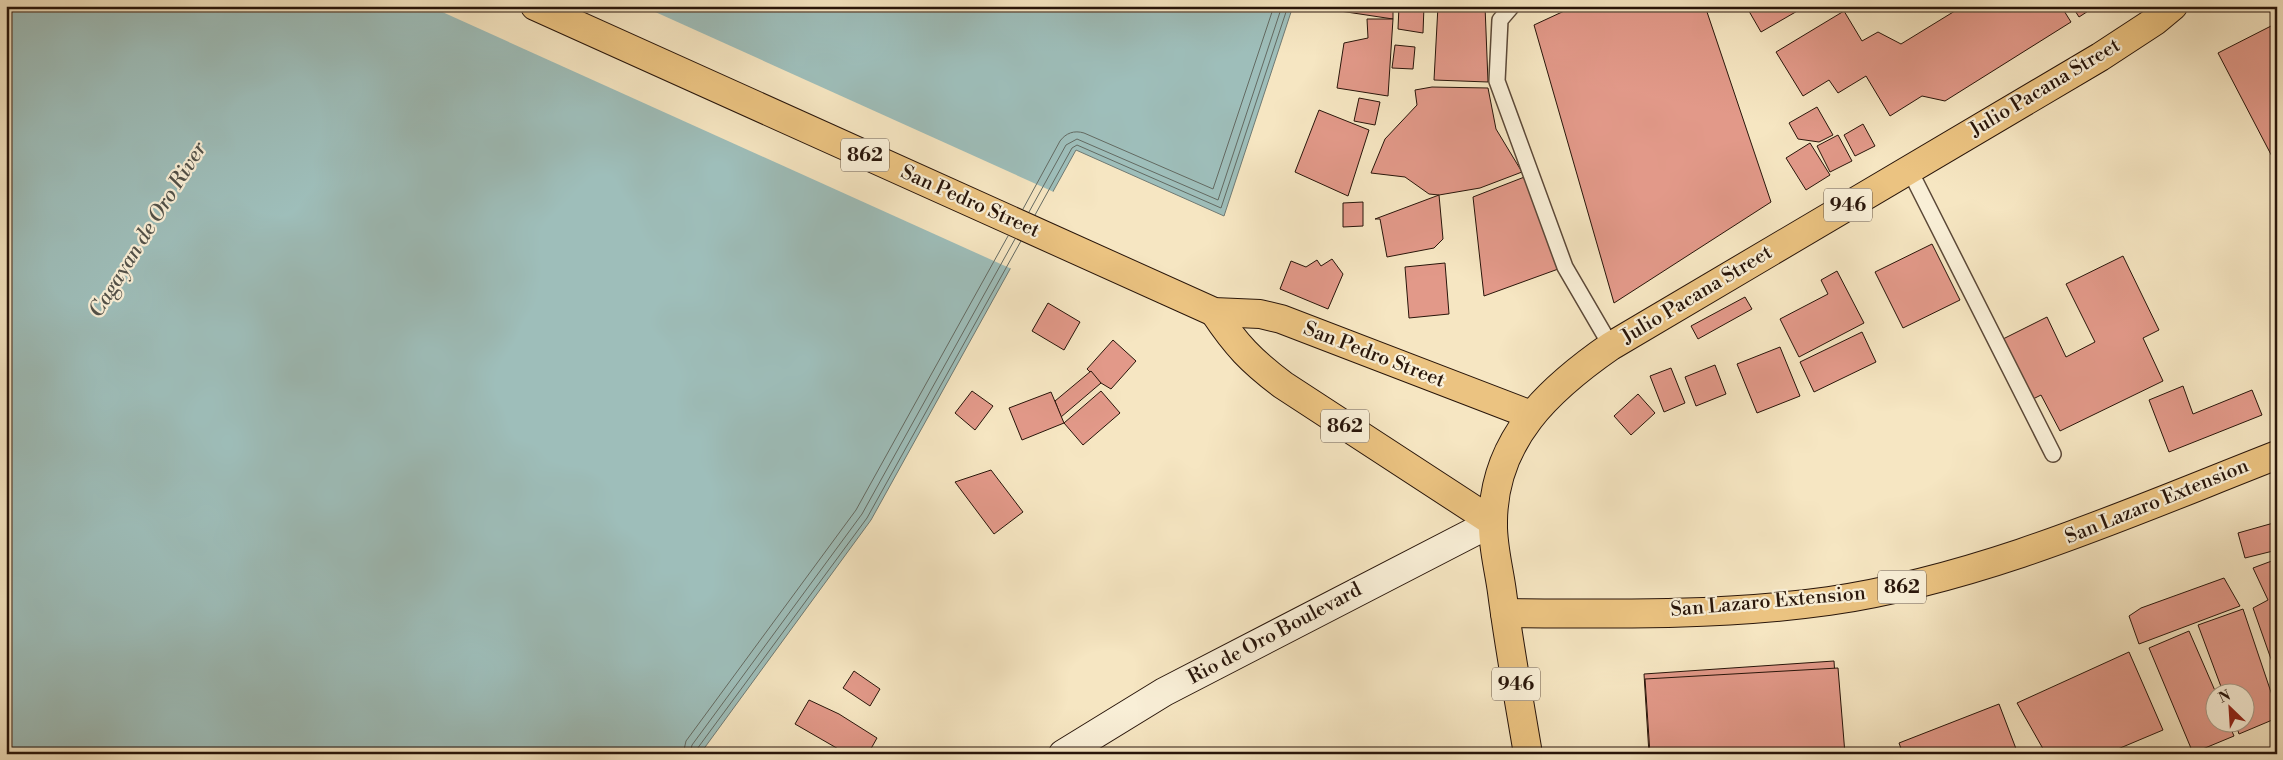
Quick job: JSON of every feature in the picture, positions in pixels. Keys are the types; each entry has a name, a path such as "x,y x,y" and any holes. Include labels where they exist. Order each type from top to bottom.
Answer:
{"main road":[{"name":"San Pedro Street","path":"535,6 1204,308 1260,314 1281,319 1531,415"},
{"name":"Julio Pacana Street","path":"1528,754 1505,613 1493,522 1496,488 1502,467 1531,415 1552,391 1582,366 1611,346 2100,57 2155,21 2173,6"},
{"name":"862","path":"1204,308 1240,349 1276,380 1493,522"},
{"name":"San Lazaro Extension","path":"1505,613 1652,613 1753,608 1829,601 1897,588 1974,568 2052,544 2277,454"},
{"name":"Rio de Oro Boulevard","path":"1063,754 1164,692 1493,522"}],"lane":[{"path":"1512,6 1500,20 1497,81 1565,267 1611,346"},
{"path":"1909,169 2053,454"}],"water":[{"name":"Cagayan de Oro River","path":"6,6 1293,6 1224,216 1076,150 871,520 700,754 6,754"}],"pier":[{"path":"429,6 642,6 1056,193 1014,270"}],"building":[{"path":"1320,6 1393,6 1393,19 1320,8"},
{"path":"1399,6 1424,6 1423,33 1398,29"},
{"path":"1438,6 1485,6 1488,82 1434,80"},
{"path":"1575,6 1705,6 1771,202 1614,303 1534,25"},
{"path":"1746,6 1806,6 1761,32"},
{"path":"1963,6 2061,6 2071,22 1945,101 1922,96 1890,116 1866,76 1838,93 1829,80 1803,96 1776,52 1844,11 1862,41 1878,32 1901,44"},
{"path":"2072,6 2096,6 2079,17"},
{"path":"1367,19 1393,19 1388,96 1337,88 1344,43 1368,38"},
{"path":"2273,25 2277,34 2277,166 2218,53"},
{"path":"1395,45 1415,47 1413,69 1392,68"},
{"path":"1432,87 1488,88 1496,129 1522,172 1480,188 1439,195 1429,194 1405,177 1371,173 1385,139 1417,105 1415,90"},
{"path":"1359,98 1380,102 1375,125 1354,121"},
{"path":"1817,107 1833,135 1819,142 1798,139 1789,123"},
{"path":"1319,110 1369,130 1348,196 1295,172"},
{"path":"1863,124 1875,146 1855,156 1844,135"},
{"path":"1838,135 1852,161 1830,172 1817,146"},
{"path":"1810,143 1830,175 1806,190 1786,158"},
{"path":"1527,176 1561,268 1484,296 1473,197"},
{"path":"1439,195 1443,239 1434,248 1387,257 1380,219 1375,219"},
{"path":"1363,202 1363,226 1343,227 1343,203"},
{"path":"1932,244 1960,300 1903,328 1875,272"},
{"path":"2123,256 2159,330 2143,338 2163,381 2060,431 2041,395 2029,401 1999,341 2047,317 2066,357 2095,342 2066,284"},
{"path":"1332,259 1343,274 1328,309 1280,289 1291,261 1306,267 1317,260 1321,266"},
{"path":"1445,263 1449,314 1409,318 1405,267"},
{"path":"1837,271 1864,323 1799,357 1780,319 1828,294 1821,280"},
{"path":"1745,297 1752,309 1698,339 1691,326"},
{"path":"1048,303 1080,322 1064,350 1032,331"},
{"path":"1862,332 1876,362 1814,392 1800,362"},
{"path":"1113,340 1136,361 1111,389 1101,383 1087,369"},
{"path":"1780,347 1800,396 1757,413 1737,364"},
{"path":"1715,365 1726,394 1696,406 1685,377"},
{"path":"1671,368 1685,403 1664,412 1650,376"},
{"path":"1091,371 1101,383 1061,417 1055,401"},
{"path":"2183,386 2193,414 2252,390 2262,415 2169,452 2149,400"},
{"path":"972,391 993,406 975,430 955,413"},
{"path":"1101,391 1120,413 1083,445 1064,423"},
{"path":"1051,392 1064,423 1022,440 1009,408"},
{"path":"1638,394 1655,413 1631,435 1614,416"},
{"path":"991,470 1023,512 994,534 955,482"},
{"path":"2277,522 2277,550 2245,558 2238,533"},
{"path":"2277,559 2277,676 2253,608 2268,600 2253,568"},
{"path":"2224,578 2240,606 2139,644 2129,616 2141,608"},
{"path":"2243,609 2277,710 2277,718 2256,727 2256,682 2219,682 2198,625"},
{"path":"2189,631 2211,682 2206,682 2206,732 2232,732 2234,736 2193,753 2149,648"},
{"path":"2129,652 2163,730 2106,754 2046,754 2017,703"},
{"path":"1834,661 1840,754 1649,754 1644,674"},
{"path":"1838,668 1845,754 1650,754 1645,679"},
{"path":"854,671 880,689 870,706 843,688"},
{"path":"809,700 839,714 877,738 868,754 847,754 795,724"},
{"path":"1999,704 2018,754 1903,754 1899,743"}]}
